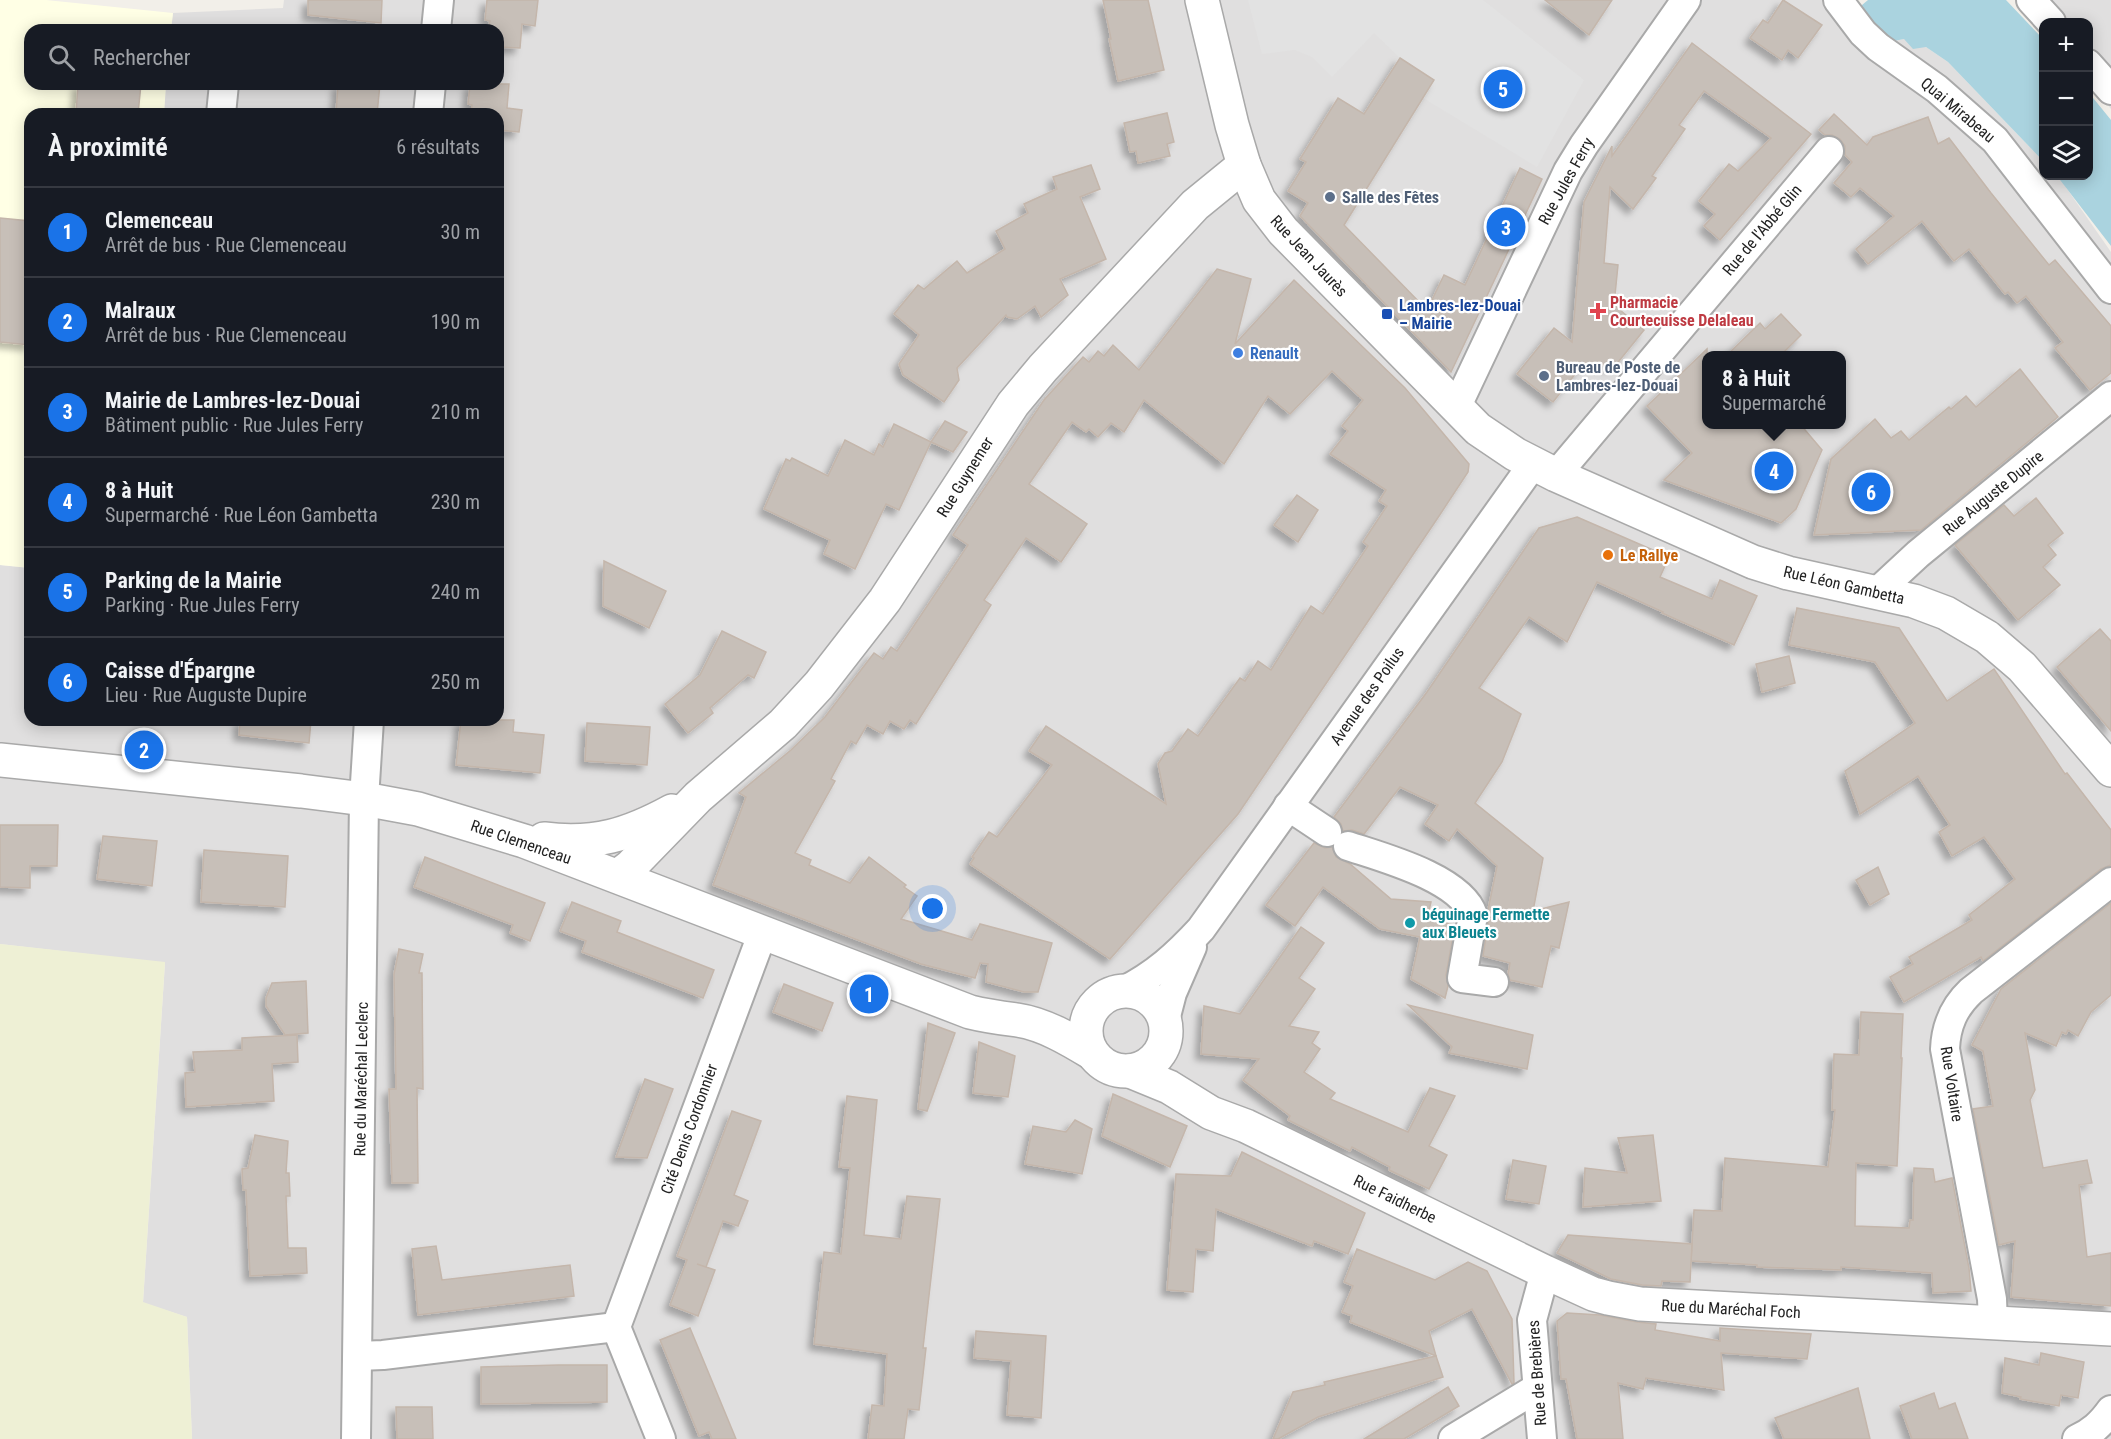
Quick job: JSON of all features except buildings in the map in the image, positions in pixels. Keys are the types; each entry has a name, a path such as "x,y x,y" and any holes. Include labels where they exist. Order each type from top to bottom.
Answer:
{"street":[{"path":"437,24 439,0"},
{"name":"Rue Jean Jaurès","path":"1202,0 1232,125 1244,165 1259,200 1283,231 1456,408 1491,438 1544,470"},
{"name":"Rue Jules Ferry","path":"1456,408 1568,171 1686,0"},
{"name":"Quai Mirabeau","path":"1838,0 1863,33 1878,47 1936,89 1995,140 2111,289"},
{"path":"2031,0 2047,18"},
{"path":"2093,70 2111,90"},
{"path":"222,108 223,90"},
{"path":"429,108 430,90"},
{"name":"Rue de l'Abbé Glin","path":"1544,470 1829,151"},
{"name":"Rue Guynemer","path":"614,875 641,855 698,797 783,724 835,665 885,600 948,506 1004,416 1043,368 1195,205 1244,165"},
{"name":"Rue Auguste Dupire","path":"1877,592 1918,554 2111,396"},
{"name":"Rue Léon Gambetta","path":"1544,470 1753,562 1788,573 1914,601 1938,610 2000,646 2052,699 2111,770"},
{"name":"Avenue des Poilus","path":"1113,995 1140,983 1165,966 1201,929 1288,806 1544,470"},
{"name":"Rue du Maréchal Leclerc","path":"356,1439 364,799 369,726"},
{"name":"Rue Clemenceau","path":"0,760 364,799 418,809 505,834 970,1012 1018,1020 1057,1033 1092,1053"},
{"name":"Rue Guynemer","path":"505,834 579,841 615,837 632,831 698,797"},
{"path":"1288,806 1338,839 1410,866 1454,891 1470,907 1473,915 1462,978 1494,982"},
{"path":"673,821 666,842 663,864 669,883 681,900"},
{"name":"Rue Guynemer","path":"614,875 614,854 632,831"},
{"name":"Rue Voltaire","path":"1993,1323 1992,1299 1945,1049 1948,1024 1963,999 1971,991 2111,882"},
{"name":"Avenue des Poilus","path":"1166,1028 1179,975 1201,929"},
{"name":"Cité Denis Cordonnier","path":"616,1327 763,932"},
{"path":"1139,993 1157,1005 1166,1028 1161,1051 1154,1060 1141,1069 1130,1071 1108,1067 1092,1053 1086,1027 1092,1011 1113,995 1139,993"},
{"name":"Rue Clemenceau","path":"1018,1020 1065,1011 1113,995"},
{"name":"Rue Faidherbe","path":"1166,1028 1175,1060 1198,1090 1214,1105 1246,1126"},
{"name":"Rue Faidherbe","path":"1130,1071 1169,1087 1211,1113 1246,1126 1545,1272"},
{"name":"Rue du Maréchal Foch","path":"1545,1272 1600,1296 1640,1304 2111,1329"},
{"name":"Rue de Brebières","path":"1542,1439 1532,1320 1545,1272"},
{"path":"358,1356 616,1327 661,1439"},
{"path":"1453,1439 1537,1388"},
{"path":"2077,1439 2093,1431 2111,1410"}],"shaded area":[{"path":"0,0 46,0 173,13 172,24 24,24 24,90 166,90 164,108 24,108 24,567 0,565"},
{"path":"284,0 1846,0 1894,41 1904,39 1926,47 1948,62 2039,157 2039,180 2061,180 2111,252 2111,1439 192,1439 187,1317 143,1303 165,963 0,944 0,565 24,567 24,726 504,726 504,108 164,108 166,90 504,90 504,24 172,24 173,13 283,8"},
{"path":"1248,0 1483,0 1584,80 1537,167 1423,98 1434,80 1400,58 1374,33 1332,77 1312,57 1295,50 1262,54"},
{"path":"2019,0 2111,0 2111,109 2093,87 2093,18 2039,18"},
{"path":"0,944 165,962 143,1302 187,1317 192,1439 0,1439"}],"water":[{"path":"1868,0 2006,0 2039,35 2039,157 1948,62 1926,47 1913,49 1904,39 1886,46 1856,10"},
{"path":"2093,98 2111,120 2111,246 2060,180 2093,180"}],"place":[{"name":"Parking de la Mairie","path":"1503,89"},
{"name":"Salle des Fêtes","path":"1330,197"},
{"name":"Mairie de Lambres-lez-Douai","path":"1506,227"},
{"name":"Pharmacie Courtecuisse Delaleau","path":"1598,311"},
{"name":"Lambres-lez-Douai – Mairie","path":"1387,314"},
{"name":"Renault","path":"1238,353"},
{"name":"Bureau de Poste de Lambres-lez-Douai","path":"1544,376"},
{"name":"8 à Huit","path":"1774,471"},
{"name":"Caisse d'Épargne","path":"1871,492"},
{"name":"Le Rallye","path":"1608,555"},
{"name":"Malraux","path":"144,750"},
{"name":"béguinage Fermette aux Bleuets","path":"1410,923"},
{"name":"Clemenceau","path":"869,994"}]}
